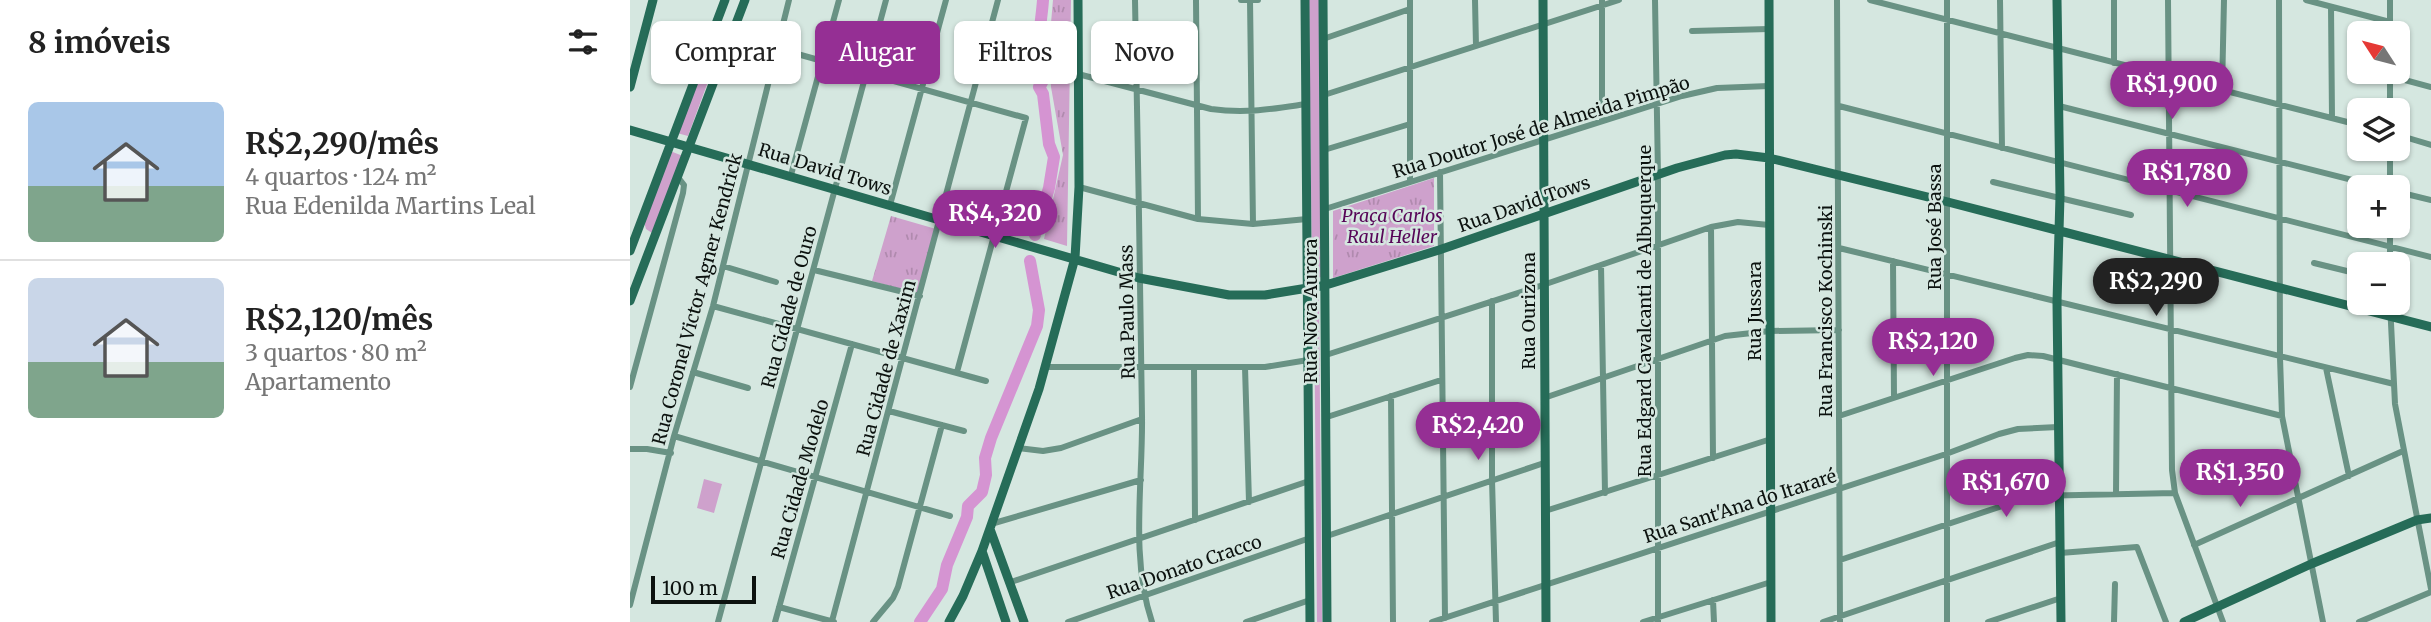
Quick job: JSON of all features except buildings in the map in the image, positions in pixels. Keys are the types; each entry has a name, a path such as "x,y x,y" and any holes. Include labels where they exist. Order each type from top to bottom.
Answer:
{"street":[{"path":"630,87 653,0"},
{"path":"717,21 725,0"},
{"path":"737,21 745,0"},
{"name":"Rua Coronel Victor Agner Kendrick","path":"783,21 789,0"},
{"path":"833,21 839,0"},
{"name":"Rua Cidade de Ouro","path":"880,21 886,0"},
{"path":"890,205 946,0"},
{"name":"Rua Cidade de Xaxim","path":"833,622 998,0"},
{"path":"950,621 982,551 1018,448 1045,367 1075,257 1079,187 1078,0"},
{"name":"Rua Paulo Mass","path":"1135,0 1142,419 1140,540 1144,596 1152,622"},
{"path":"1196,0 1198,219"},
{"path":"1241,0 1258,0"},
{"name":"Rua Nova Aurora","path":"1305,0 1311,622"},
{"name":"Rua Nova Aurora","path":"1322,0 1327,622"},
{"path":"1410,0 1410,182"},
{"path":"1475,0 1476,46"},
{"name":"Rua Ourizona","path":"1544,0 1546,622"},
{"path":"1324,95 1602,3 1619,0"},
{"name":"Rua Edgard Cavalcanti de Albuquerque","path":"1656,0 1658,620"},
{"name":"Rua Jussara","path":"1769,0 1771,622"},
{"name":"Rua Francisco Kochinski","path":"1837,0 1840,620"},
{"path":"1870,0 2347,122"},
{"name":"Rua José Bassa","path":"1947,0 1947,622"},
{"path":"2000,0 2002,148"},
{"path":"2057,0 2061,622"},
{"path":"2114,0 2114,63"},
{"path":"2168,0 2170,330 2175,493 2223,622"},
{"path":"2222,90 2224,0"},
{"path":"2279,0 2280,358 2283,416 2322,622"},
{"path":"2306,0 2386,21"},
{"path":"2390,0 2390,21"},
{"path":"1250,1 1253,224"},
{"path":"1602,3 1602,121"},
{"path":"2331,7 2332,118"},
{"path":"1323,39 1410,9"},
{"path":"1692,31 1769,29"},
{"path":"1079,74 1232,112 1252,112 1306,103"},
{"path":"2410,80 2431,87"},
{"path":"630,251 693,84"},
{"path":"630,301 712,84"},
{"name":"Rua Coronel Victor Agner Kendrick","path":"630,606 674,436 713,306 767,84"},
{"path":"791,175 817,84"},
{"name":"Rua Cidade de Ouro","path":"719,622 864,84"},
{"path":"908,84 1026,118 957,373"},
{"name":"Rua Doutor José de Almeida Pimpão","path":"1325,209 1657,104 1717,88 1769,86"},
{"path":"1839,106 2431,257"},
{"path":"2059,106 2347,179"},
{"path":"1324,150 1410,124"},
{"name":"Rua David Tows","path":"630,130 1075,257 1139,278 1229,295 1265,295 1326,285 1725,155 1769,158 2431,327"},
{"path":"2410,139 2431,145"},
{"path":"1306,167 1312,172 1324,165"},
{"path":"1440,172 1445,620"},
{"path":"630,387 684,193 684,185 677,176"},
{"path":"1307,186 1317,180 1325,182"},
{"path":"1993,183 2131,215"},
{"path":"1079,187 1198,219 1253,224 1307,219"},
{"path":"2410,195 2431,200"},
{"path":"641,222 645,232 654,238"},
{"path":"1326,355 1711,227 1738,222 1769,225"},
{"path":"1711,227 1713,458"},
{"path":"2390,238 2390,252"},
{"path":"634,240 643,246 647,256"},
{"path":"1839,248 2393,384"},
{"path":"1893,261 1895,397"},
{"path":"2314,263 2347,271"},
{"path":"1601,265 1605,493"},
{"path":"723,266 776,282"},
{"path":"814,270 920,296"},
{"path":"1492,301 1492,480 1496,622"},
{"path":"713,306 986,381"},
{"path":"2359,622 2431,591 2403,451 2393,384 2390,317"},
{"path":"1545,398 1712,341 1745,333 1839,330"},
{"name":"Rua Cidade Modelo","path":"775,622 852,344"},
{"path":"1839,416 2028,355 2059,360 2283,416"},
{"path":"1045,367 1265,367 1308,360"},
{"path":"1194,367 1195,520"},
{"path":"1245,367 1249,502"},
{"path":"2326,368 2349,476"},
{"path":"694,372 748,388"},
{"path":"2116,494 2117,374"},
{"path":"1326,417 1441,380"},
{"path":"1391,396 1393,622"},
{"path":"889,411 964,431"},
{"path":"1018,448 1043,451 1061,448 1142,419"},
{"path":"873,622 893,598 898,587 942,425"},
{"name":"Rua Sant'Ana do Itararé","path":"1432,622 1445,620 1496,600 1946,454 2000,434 2018,429 2058,427"},
{"path":"674,436 950,516"},
{"path":"1545,511 1771,439"},
{"path":"630,449 671,453"},
{"path":"1309,450 1327,450"},
{"path":"2194,545 2403,451"},
{"path":"1327,536 1544,463"},
{"path":"990,527 1141,480"},
{"path":"1011,582 1309,481"},
{"path":"1840,560 2032,496 2175,493"},
{"path":"2184,622 2311,564 2417,520 2431,518"},
{"path":"990,527 1024,622"},
{"name":"Rua Donato Cracco","path":"1068,622 1310,538"},
{"path":"1823,622 1840,620 1946,579 2060,542"},
{"path":"2060,553 2137,547 2165,622"},
{"path":"982,551 1006,622"},
{"path":"1643,622 1658,620 1771,582"},
{"path":"2115,584 2115,622"},
{"path":"1988,622 2061,598"},
{"path":"1246,622 1310,600"},
{"path":"1713,600 1714,622"},
{"path":"779,607 833,622"}],"green space":[{"path":"1053,0 1071,0 1071,21 1051,21"},
{"path":"1309,0 1319,0 1322,277 1312,278"},
{"path":"696,84 707,84 688,136 677,133"},
{"path":"1051,84 1070,84 1067,246 1044,239 1063,155"},
{"path":"670,151 683,156 652,233 646,229 644,222"},
{"name":"Praça Carlos Raul Heller","path":"1434,178 1434,246 1333,278 1333,211"},
{"path":"891,216 936,229 919,294 872,281"},
{"path":"1319,299 1322,622 1317,622 1314,301"},
{"path":"704,479 722,484 714,513 697,508"}],"waterway":[{"path":"1035,235 1049,188 1054,157 1049,144 1043,94 1039,87 1044,77 1039,51 1043,0"},
{"path":"920,622 942,589 947,565 967,517 968,506 982,492 986,475 985,458 991,438 1037,326 1039,310 1030,261"}]}
